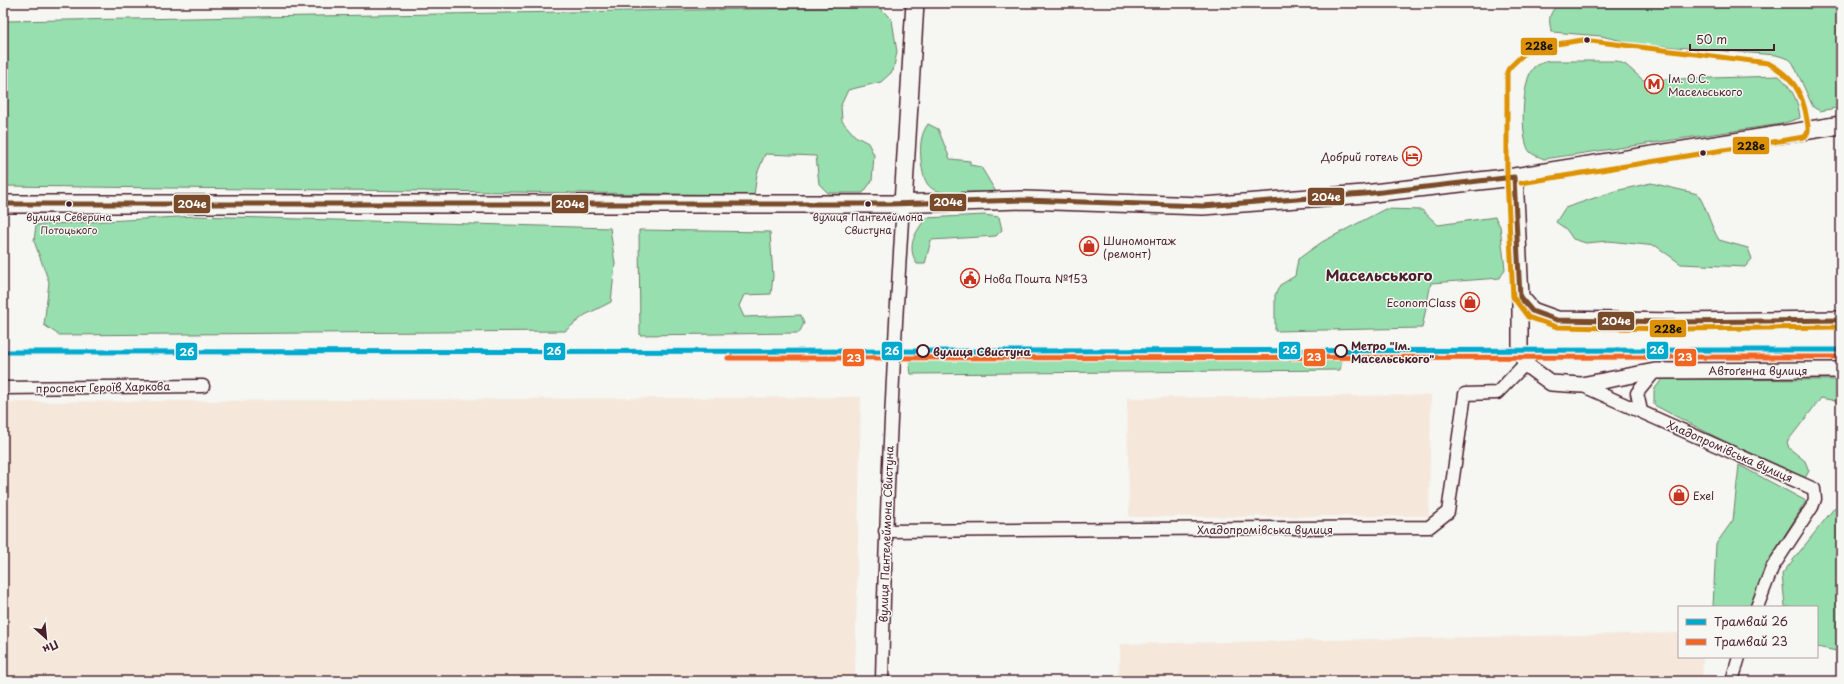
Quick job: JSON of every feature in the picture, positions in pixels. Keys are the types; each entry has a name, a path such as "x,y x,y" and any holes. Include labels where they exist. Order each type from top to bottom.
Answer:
{"main road":[{"name":"вулиця Пантелеймона Свистуна","path":"903,204 915,3"},
{"path":"3,204 903,204 1023,200 1203,206 1364,194 1514,177 1841,125"},
{"path":"1514,177 1520,296 1532,311 1557,320 1676,322 1841,320"}],"street":[{"name":"вулиця Пантелеймона Свистуна","path":"882,681 885,531 893,342 903,204"},
{"path":"1520,296 1520,349 1525,364"},
{"name":"Хладопромівська вулиця","path":"885,531 1429,527 1448,512 1465,394 1497,393 1525,364 1551,383 1580,385 1814,489 1815,499 1812,507 1772,568 1757,606"},
{"name":"Автоґенна вулиця","path":"1580,385 1655,371 1841,370"},
{"path":"1640,411 1637,393 1655,371"},
{"name":"проспект Героїв Харкова","path":"3,388 203,386"},
{"path":"1732,681 1739,658"}],"shaded area":[{"path":"1431,395 1429,516 1129,517 1127,398"},
{"path":"861,397 855,681 3,681 3,402"},
{"path":"1678,633 1678,658 1703,658 1702,681 1118,681 1120,644"}],"green space":[{"path":"1559,3 1841,3 1841,107 1820,111 1813,107 1793,63 1789,59 1776,55 1636,44 1601,36 1552,32 1550,16"},
{"path":"879,7 892,20 897,52 893,71 881,82 848,90 841,105 842,121 855,136 868,143 874,155 872,181 863,193 828,193 819,184 816,156 765,154 757,174 754,195 3,186 3,21"},
{"path":"1548,61 1617,61 1626,65 1643,80 1779,76 1788,85 1794,96 1800,118 1781,124 1544,159 1531,153 1527,145 1524,135 1523,109 1530,73 1535,66"},
{"path":"928,124 938,129 950,159 970,161 970,165 981,167 996,192 949,193 941,192 930,187 922,170 921,155 922,137"},
{"path":"1651,183 1698,194 1719,240 1748,248 1752,259 1745,267 1681,264 1656,246 1608,241 1586,243 1573,239 1566,229 1556,222 1565,208 1615,191"},
{"path":"1385,209 1422,210 1438,225 1495,217 1500,226 1505,269 1500,278 1431,283 1422,328 1275,331 1275,295 1280,285 1295,276 1298,259 1322,242"},
{"path":"984,215 999,217 1002,230 996,236 931,240 925,264 917,264 912,251 912,245 915,234 926,218"},
{"path":"196,216 610,228 615,264 611,302 585,315 565,331 59,335 44,325 49,282 34,241 36,225"},
{"path":"639,230 770,232 773,276 771,294 744,295 739,306 744,317 801,315 804,323 799,333 640,335"},
{"path":"909,361 1342,361 1340,370 911,374"},
{"path":"1662,379 1841,380 1841,402 1821,398 1787,442 1789,448 1805,461 1809,471 1805,478 1797,479 1654,405 1654,390"},
{"path":"1739,465 1806,501 1768,562 1750,606 1713,606 1716,544 1733,520"},
{"path":"1835,507 1841,509 1841,652 1818,647 1818,606 1785,606 1782,574"}],"tram line":[{"name":"26","path":"3,352 1841,350"},
{"name":"23","path":"728,358 1841,357"}],"transit line":[{"name":"228е","path":"1521,183 1804,137 1807,134 1808,127 1803,101 1790,79 1784,73 1768,63 1583,40 1530,48 1509,68 1507,72 1507,177 1513,297 1528,317 1557,327 1676,329 1841,327"},
{"name":"204е","path":"1514,177 1520,297 1532,311 1557,320 1676,322 1841,320"},
{"name":"204е","path":"3,204 890,204 1023,200 1203,206 1364,194 1514,177"}],"place":[{"name":"Ім. О.С. Масельського","path":"1654,84"},
{"name":"Добрий готель","path":"1412,156"},
{"name":"вулиця Северина Потоцького","path":"69,204"},
{"name":"вулиця Пантелеймона Свистуна","path":"868,204"},
{"name":"Шиномонтаж (ремонт)","path":"1089,246"},
{"name":"Нова Пошта №153","path":"970,278"},
{"name":"EconomClass","path":"1470,302"},
{"name":"вулиця Свистуна","path":"923,351"},
{"name":"Метро \"ім. Масельського\"","path":"1341,351"},
{"name":"Exel","path":"1679,495"}],"district":[{"name":"Масельського","path":"1379,274"}]}
